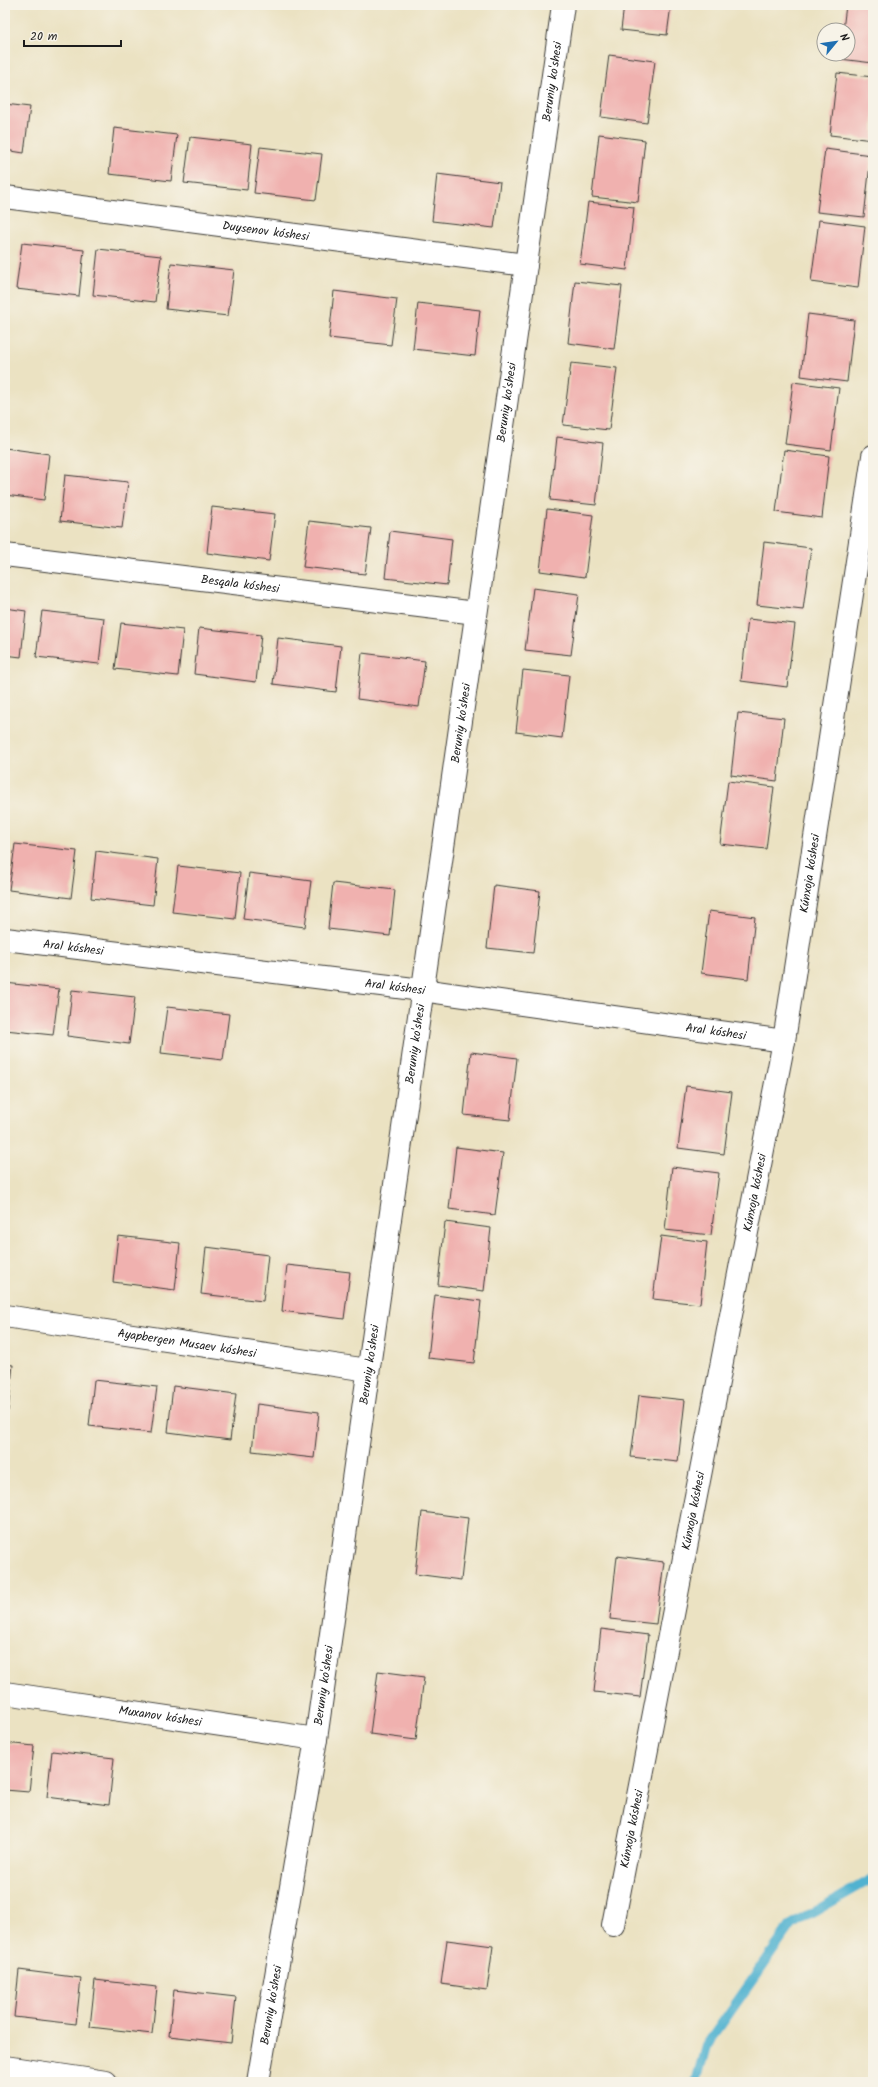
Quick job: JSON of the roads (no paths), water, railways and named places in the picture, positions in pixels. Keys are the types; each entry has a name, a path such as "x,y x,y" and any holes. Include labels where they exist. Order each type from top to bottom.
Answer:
{"street":[{"name":"Beruniy ko'shesi","path":"258,2082 316,1739 563,5"},
{"name":"Duysenov kóshesi","path":"5,197 526,265"},
{"name":"Kúnxoja kóshesi","path":"613,1925 784,1041 873,456"},
{"name":"Besqala kóshesi","path":"5,555 476,613"},
{"name":"Aral kóshesi","path":"5,939 422,990 784,1041"},
{"name":"Ayapbergen Musaev kóshesi","path":"5,1316 368,1370"},
{"name":"Muxanov kóshesi","path":"5,1693 316,1739"},
{"path":"5,2068 106,2082"}],"waterway":[{"path":"696,2082 706,2046 791,1925 873,1878"}]}
